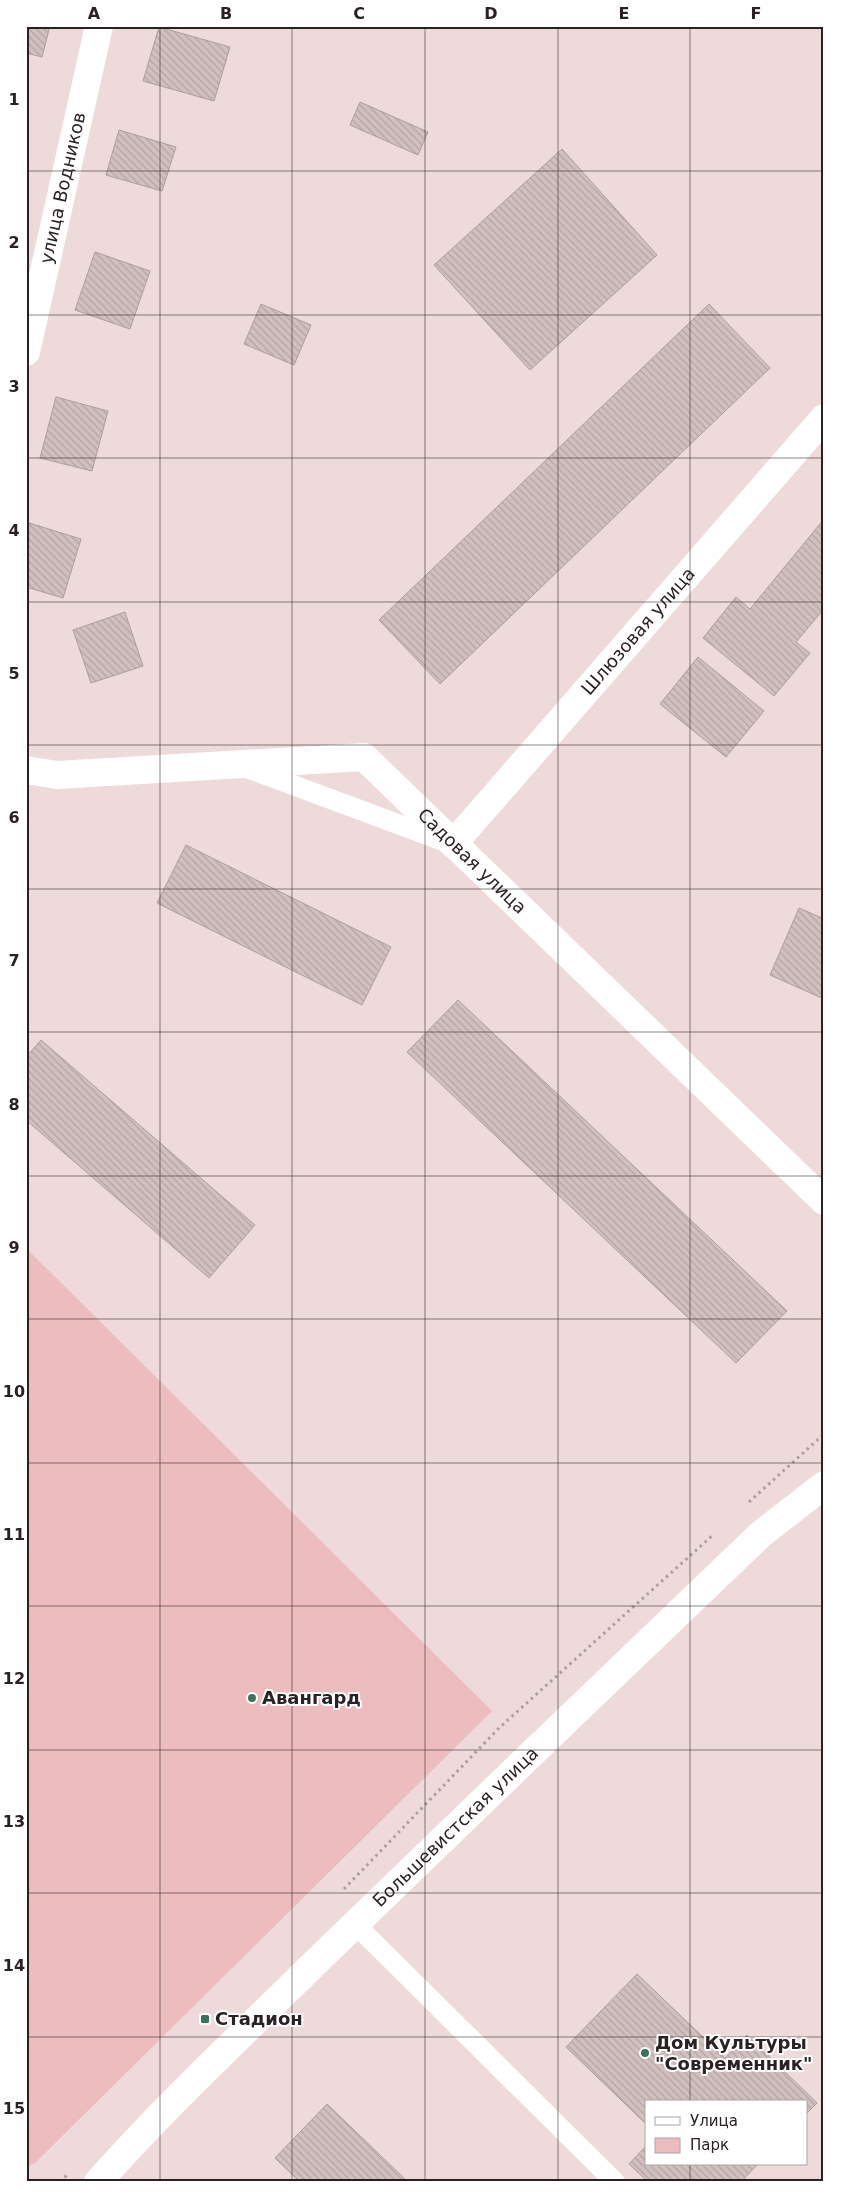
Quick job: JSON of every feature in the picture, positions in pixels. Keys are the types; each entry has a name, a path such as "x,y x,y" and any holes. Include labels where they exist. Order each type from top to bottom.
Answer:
{"street":[{"name":"улица Водников","path":"26,352 99,26"},
{"name":"Шлюзовая улица","path":"453,844 824,418"},
{"name":"Садовая улица","path":"26,770 57,775 364,757 824,1201"},
{"name":"Большевистская улица","path":"98,2182 121,2156 355,1924 761,1534 824,1485"}],"lane":[{"path":"237,765 453,844"},
{"path":"355,1924 616,2182"}],"green space":[{"name":"Авангард","path":"26,1248 492,1711 34,2164 26,2166"}],"building":[{"path":"26,26 50,26 42,57 26,53"},
{"path":"159,27 230,47 214,101 143,81"},
{"path":"360,102 428,132 418,155 350,125"},
{"path":"119,130 176,147 162,191 106,175"},
{"path":"562,149 657,255 530,370 434,265"},
{"path":"95,252 150,271 130,329 75,310"},
{"path":"261,304 311,325 294,365 244,344"},
{"path":"709,304 770,368 440,684 379,620"},
{"path":"56,397 108,411 92,471 40,458"},
{"path":"824,519 824,609 796,642 810,653 774,696 703,638 736,597 750,609"},
{"path":"26,522 81,539 63,598 26,587"},
{"path":"125,612 143,666 91,683 73,630"},
{"path":"698,657 764,711 726,757 660,704"},
{"path":"186,845 391,947 362,1005 157,903"},
{"path":"799,908 822,918 824,913 824,999 770,975"},
{"path":"458,1000 787,1311 736,1363 407,1052"},
{"path":"41,1040 255,1225 209,1278 26,1120 26,1057"},
{"name":"Дом Культуры \"Современник\"","path":"637,1974 725,2058 747,2035 817,2103 808,2112 808,2100 645,2100 645,2123 566,2047"},
{"path":"327,2104 408,2182 300,2182 275,2158"},
{"path":"645,2147 645,2166 756,2166 741,2182 648,2182 629,2164"}],"place":[{"name":"Авангард","path":"252,1698"},
{"name":"Стадион","path":"205,2019"},
{"name":"Дом Культуры \"Современник\"","path":"645,2053"}]}
